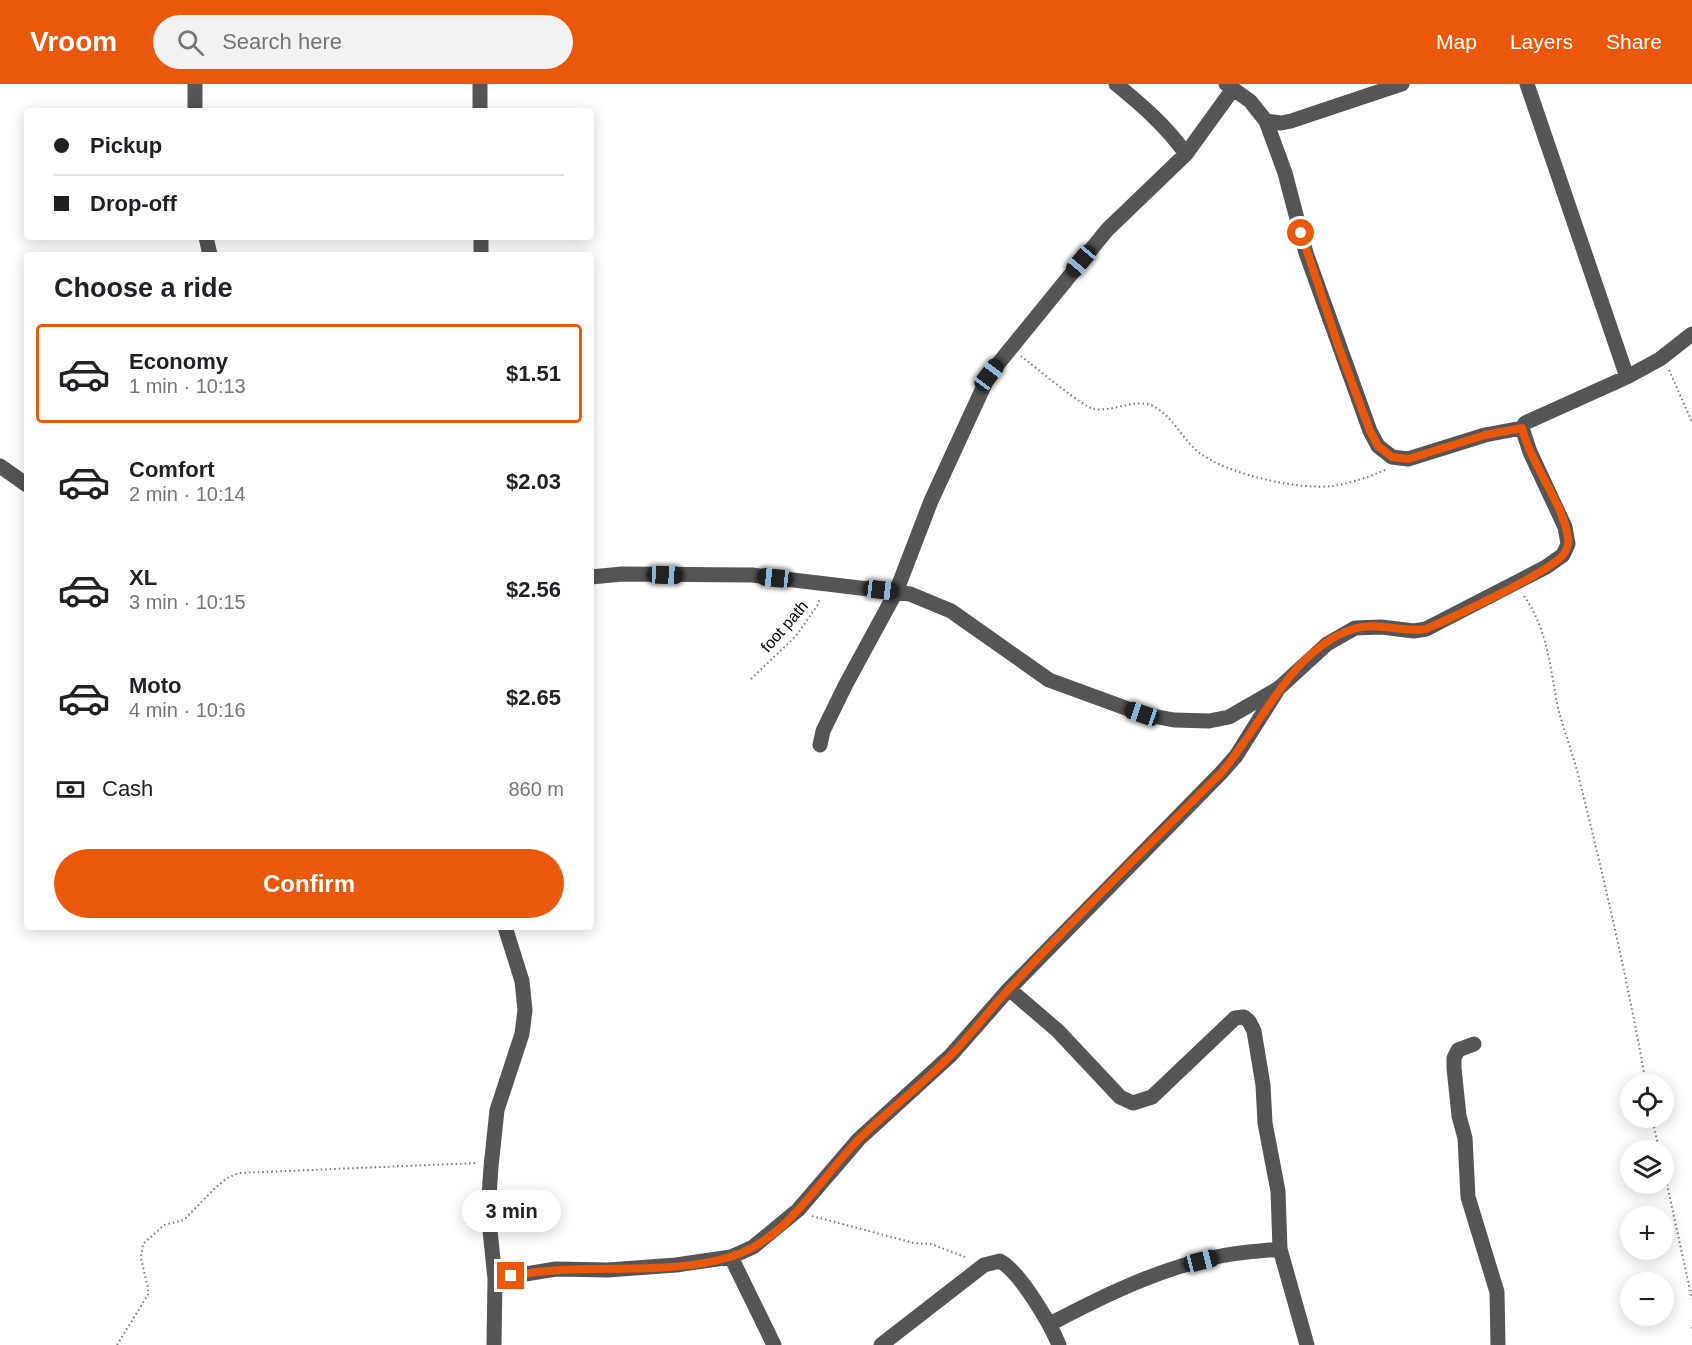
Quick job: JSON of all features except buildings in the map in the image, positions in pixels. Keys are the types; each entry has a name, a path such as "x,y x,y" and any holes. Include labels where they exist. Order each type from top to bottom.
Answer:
{"street":[{"path":"195,84 195,108"},
{"path":"480,84 480,108"},
{"path":"1116,84 1168,129 1186,154"},
{"path":"1266,121 1281,123 1291,121 1402,84"},
{"path":"1527,84 1627,377"},
{"path":"820,745 824,731 846,684 896,592 932,501 989,375 1107,230 1186,154 1230,87 1250,101 1266,121 1285,173 1306,254 1370,431 1378,446 1392,457 1408,459 1485,435 1522,428 1535,417 1590,395 1660,359 1692,333"},
{"path":"495,1279 556,1269 644,1268 730,1257 753,1247 798,1210 859,1139 951,1055 1009,989 1221,773 1236,756 1279,688 1309,658 1340,635 1355,628 1381,627 1414,631 1426,629 1516,584 1563,555 1568,544 1565,527 1530,452 1522,428"},
{"path":"0,466 24,483"},
{"path":"594,577 622,573 752,575 896,592 927,599 951,610 1049,680 1142,714 1174,720 1209,721 1228,717 1279,688"},
{"path":"494,1345 495,1279 488,1211 491,1162 497,1110 522,1034 525,1010 522,981 506,930"},
{"path":"1009,989 1058,1031 1120,1097 1133,1103 1152,1097 1235,1018 1244,1017 1249,1021 1254,1031 1263,1085 1265,1123 1278,1191 1280,1249 1307,1345"},
{"path":"1474,1044 1458,1050 1454,1058 1454,1068 1459,1116 1464,1138 1468,1197 1497,1292 1498,1345"},
{"path":"1050,1324 1095,1301 1182,1266 1221,1256 1280,1249"},
{"path":"730,1257 774,1345"},
{"path":"881,1345 984,1265 993,1261 1005,1264 1050,1324 1059,1345"}],"path":[{"path":"1009,348 1060,384 1085,406 1111,410 1138,404 1152,405 1161,411 1201,454 1248,474 1284,483 1331,486 1355,481 1408,459"},
{"path":"1660,359 1668,369 1692,422"},
{"name":"foot path","path":"751,679 796,636 819,603 813,582"},
{"path":"1516,584 1529,603 1550,654 1558,708 1581,786 1634,1016 1644,1074"},
{"path":"117,1345 149,1293 141,1258 143,1244 164,1225 184,1220 227,1178 239,1173 491,1162"},
{"path":"1669,1194 1692,1299"},
{"path":"798,1210 827,1221 950,1250 984,1265"},
{"path":"1692,1327 1692,1332"}],"route":[{"path":"511,1276 556,1269 608,1270 703,1262 730,1257 753,1247 773,1233 798,1210 859,1139 951,1055 1009,989 1221,773 1236,756 1279,688 1309,658 1340,635 1355,628 1381,627 1414,631 1426,629 1516,584 1563,555 1568,544 1568,536 1530,452 1522,428 1485,435 1408,459 1392,457 1378,446 1370,431 1338,345 1306,254 1301,233"}]}
